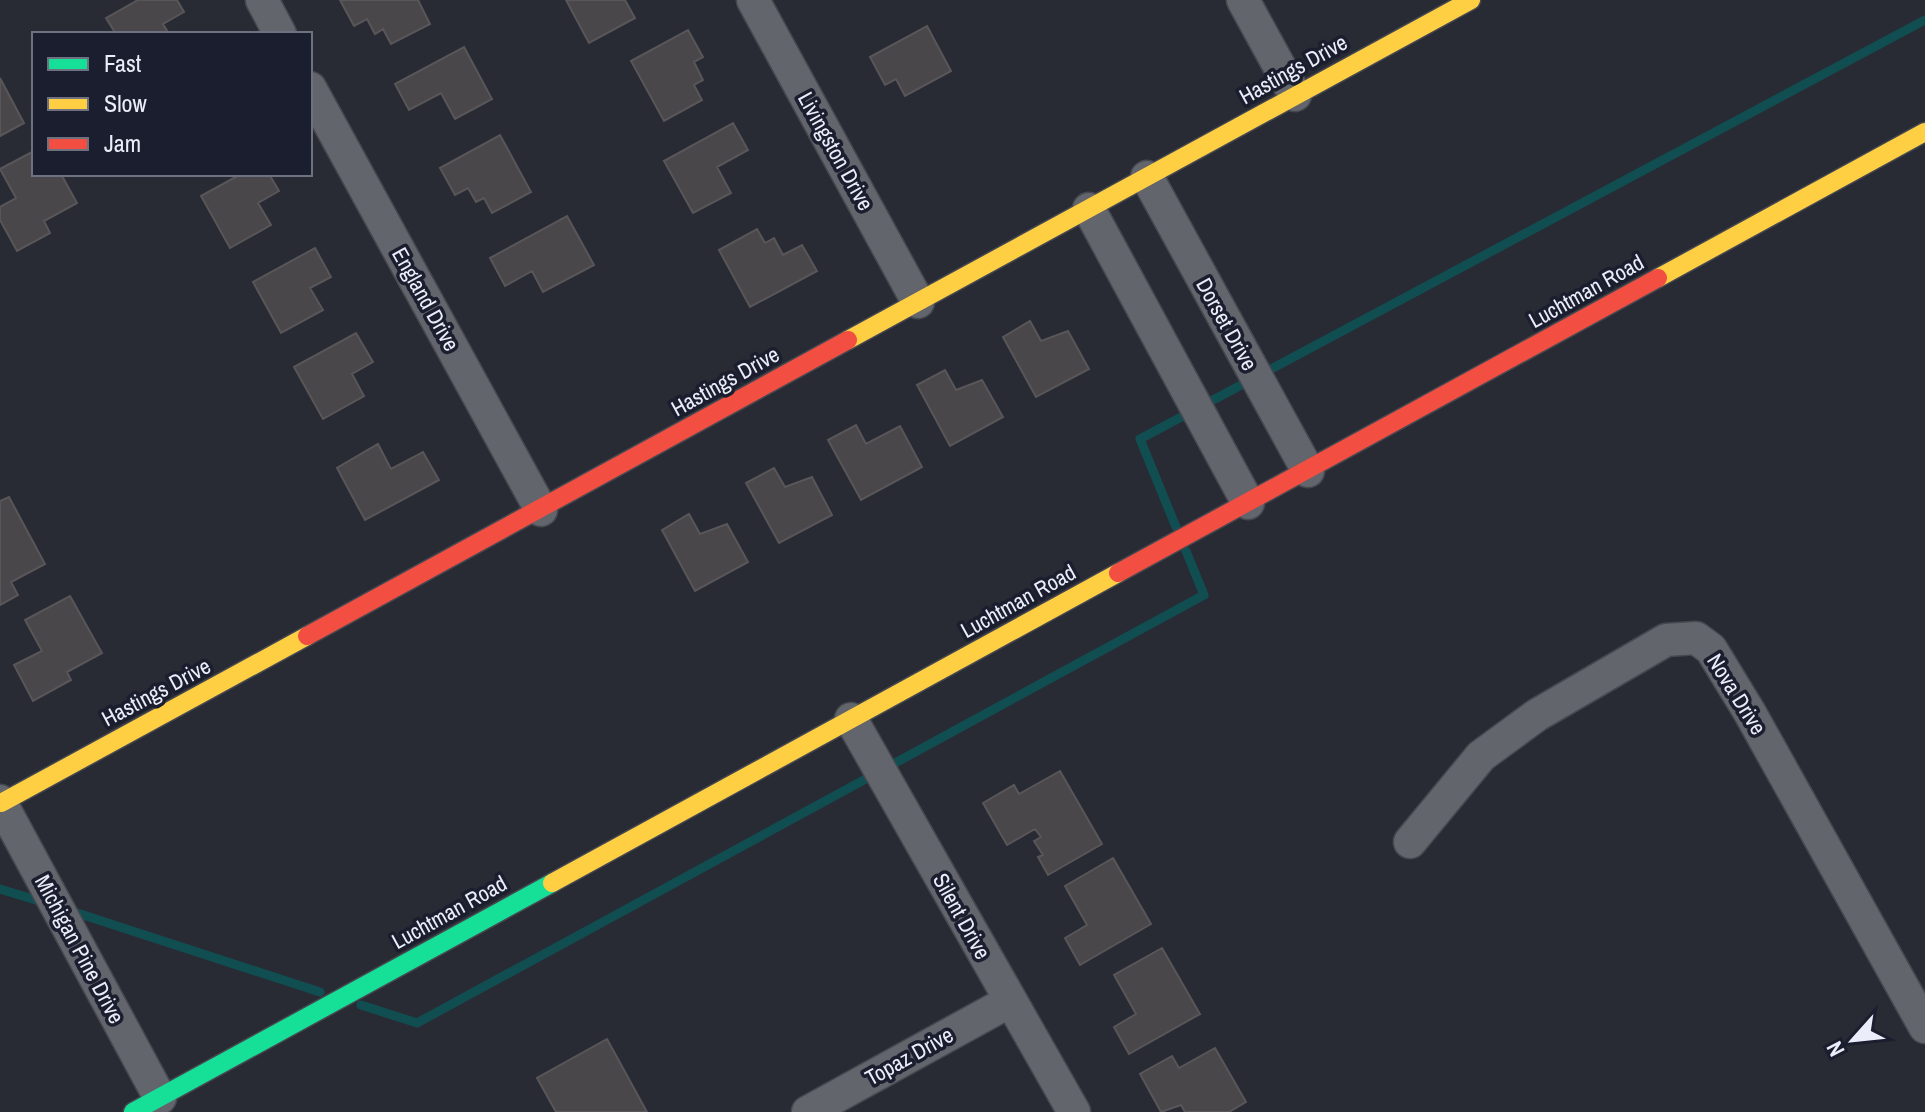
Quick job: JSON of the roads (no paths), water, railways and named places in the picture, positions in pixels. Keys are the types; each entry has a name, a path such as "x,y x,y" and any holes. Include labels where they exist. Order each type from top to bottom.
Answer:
{"street":[{"path":"262,0 279,32"},
{"name":"Livingston Drive","path":"753,0 918,302"},
{"path":"1243,0 1295,95"},
{"name":"Hastings Drive","path":"0,802 541,510 1471,0"},
{"name":"England Drive","path":"312,92 541,510"},
{"name":"Luchtman Road","path":"146,1105 1925,132"},
{"name":"Dorset Drive","path":"1147,177 1308,471"},
{"path":"1089,209 1248,503"},
{"name":"Nova Drive","path":"1410,842 1481,756 1537,715 1666,640 1696,638 1711,649 1750,713 1925,1027"},
{"name":"Silent Drive","path":"851,719 1074,1112"},
{"name":"Michigan Pine Drive","path":"0,802 146,1105"},
{"name":"Topaz Drive","path":"808,1112 1010,1001"}],"waterway":[{"path":"1176,527 1140,439 1925,20"},
{"path":"361,1005 417,1023 1204,595 1186,551"},
{"path":"0,889 46,903"},
{"path":"68,910 320,992"}]}
